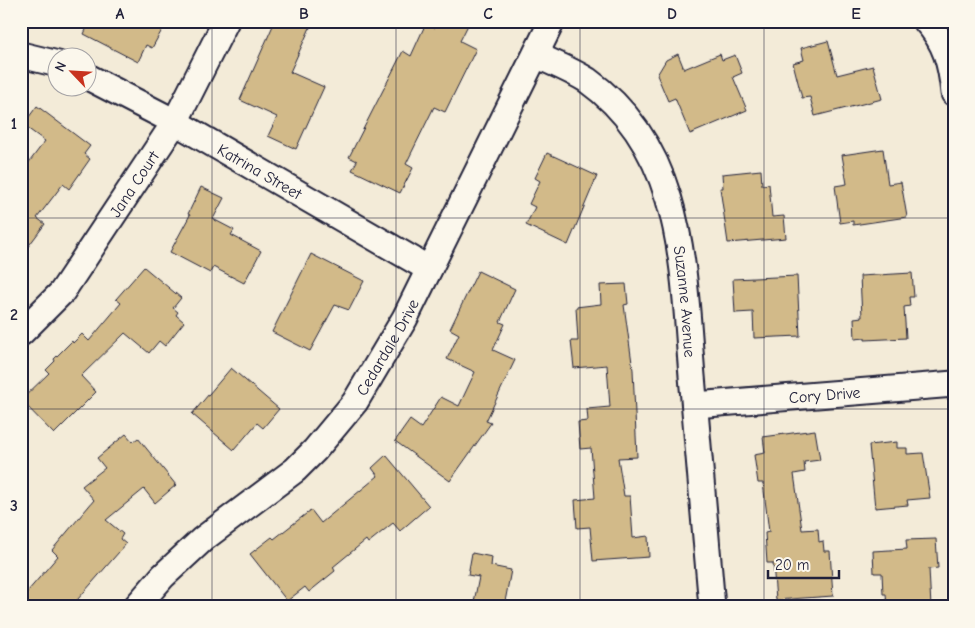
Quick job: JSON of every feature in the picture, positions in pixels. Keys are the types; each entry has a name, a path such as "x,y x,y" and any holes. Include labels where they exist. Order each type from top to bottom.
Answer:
{"street":[{"name":"Jana Court","path":"21,333 62,292 175,122 226,21"},
{"name":"Cedardale Drive","path":"136,607 164,576 203,539 273,488 315,450 355,402 405,318 552,21"},
{"path":"926,21 935,31 948,53 954,94"},
{"path":"21,55 48,62"},
{"name":"Suzanne Avenue","path":"536,55 585,79 616,106 642,140 663,179 679,239 712,607"},
{"name":"Katrina Street","path":"98,82 175,122 429,269"},
{"name":"Cory Drive","path":"695,405 954,384"}],"building":[{"path":"90,21 167,21 152,48 146,45 138,62 84,34"},
{"path":"275,21 313,21 290,72 324,87 296,149 268,136 277,117 240,100"},
{"path":"439,21 470,21 460,41 476,49 445,112 434,107 406,164 413,168 400,193 352,170 357,161 349,157 403,51 411,56 426,23 435,28"},
{"path":"828,41 837,75 873,66 882,99 815,116 810,97 802,98 793,63 804,60 801,48"},
{"path":"678,54 684,69 720,54 722,60 735,55 742,73 733,77 747,110 690,134 675,98 668,101 657,75 666,60"},
{"path":"37,106 90,146 84,154 90,159 69,189 63,184 37,218 45,224 21,256 21,173 45,141 23,125"},
{"path":"883,149 888,184 901,182 907,217 853,225 853,221 840,223 835,186 847,184 842,155"},
{"path":"547,153 597,176 568,245 526,225 535,207 529,204 540,181 535,178"},
{"path":"761,170 762,185 769,184 772,217 784,216 786,238 728,243 720,188 723,188 722,174"},
{"path":"201,187 224,198 213,219 234,230 231,235 261,251 244,283 213,267 210,273 170,252 190,215 188,214"},
{"path":"311,254 364,281 349,310 335,305 310,351 272,332"},
{"path":"144,267 181,298 173,308 178,312 176,315 184,322 165,346 159,341 149,353 125,333 81,376 96,392 54,434 21,400 49,373 46,370 72,341 73,343 82,334 89,341 121,303 116,299"},
{"path":"478,271 515,289 500,322 505,324 493,350 515,360 486,421 491,423 450,481 395,441 410,420 421,428 441,397 459,406 475,372 447,359 459,334 450,329"},
{"path":"912,273 914,297 909,297 910,306 904,307 906,338 855,339 854,318 862,317 860,276"},
{"path":"797,276 800,336 754,338 753,312 735,313 733,279"},
{"path":"626,284 628,304 624,305 633,370 637,457 618,458 624,496 630,496 633,538 648,536 649,557 593,561 590,527 577,528 575,500 595,498 591,448 580,449 578,422 588,421 587,409 610,407 607,365 574,368 571,341 578,341 576,307 601,304 600,285"},
{"path":"231,368 279,409 263,428 257,423 234,450 192,414"},
{"path":"815,430 820,460 804,462 805,472 794,474 802,530 818,529 819,542 823,541 824,551 830,551 833,596 776,600 773,563 767,563 765,533 769,532 763,483 758,483 754,455 765,453 763,437"},
{"path":"126,434 133,442 138,438 176,485 155,503 144,489 106,520 123,534 120,539 126,544 71,607 21,607 21,599 58,556 52,550 94,500 82,486 105,468 97,458"},
{"path":"897,442 897,448 907,448 907,454 923,453 930,498 907,500 908,505 875,508 869,445"},
{"path":"386,455 429,506 400,531 393,523 368,543 366,540 333,567 335,571 309,592 305,587 287,601 250,554 272,537 274,539 311,510 321,523 378,476 372,468"},
{"path":"936,539 938,568 929,569 931,607 887,607 886,594 883,594 882,573 874,573 873,551 907,549 906,540"},
{"path":"472,553 492,557 491,566 511,570 504,607 474,602 479,577 468,575"}]}
